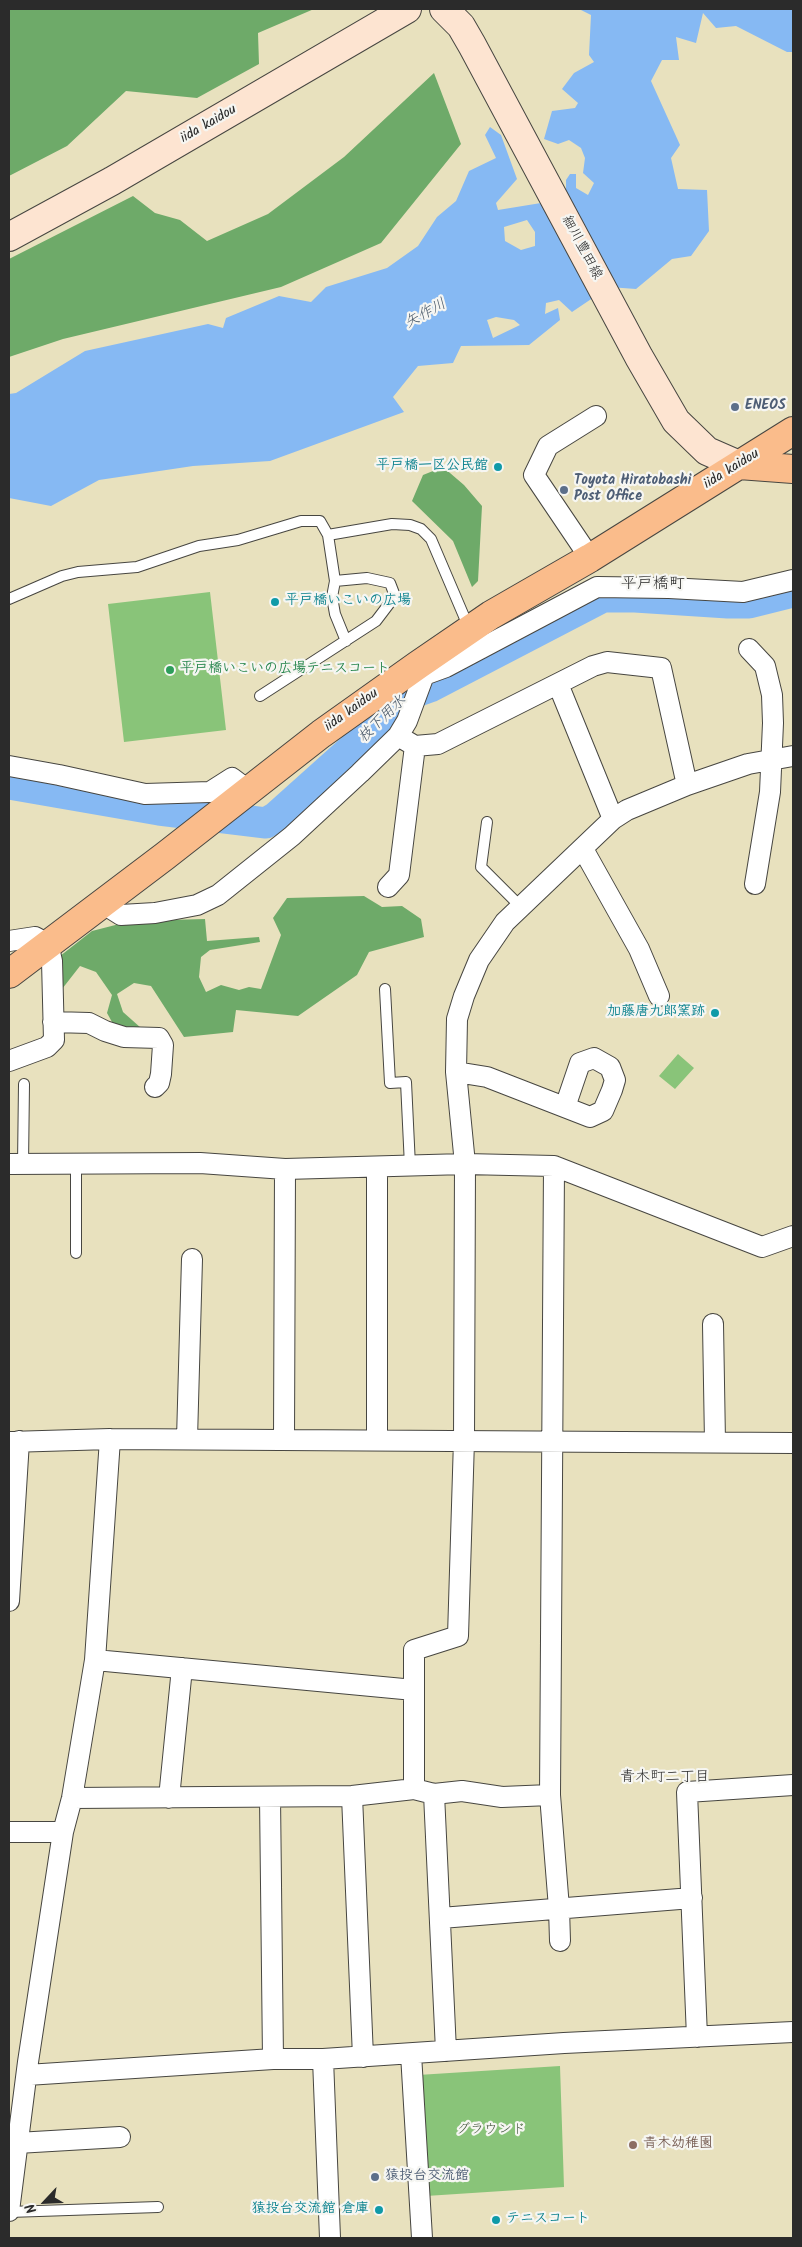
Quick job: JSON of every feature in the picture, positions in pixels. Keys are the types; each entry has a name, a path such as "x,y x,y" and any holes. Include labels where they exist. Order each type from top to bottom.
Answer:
{"main road":[{"name":"iida kaidou","path":"9,237 120,177 407,9"},
{"name":"細川豊田線","path":"444,9 461,26 472,45 639,357 676,421 706,451 740,465"},
{"name":"iida kaidou","path":"9,974 165,856 320,734 421,674 470,629 590,558 793,431"},
{"path":"740,465 793,469"}],"street":[{"path":"590,558 534,475 548,446 596,416"},
{"path":"102,903 121,915 138,914 197,905 218,895 292,836 398,736 407,721 421,674 446,667 597,587 743,592 793,580"},
{"path":"748,649 765,666 772,695 773,759 756,884"},
{"path":"398,736 415,746 438,744 593,666 607,662 661,668 687,785"},
{"path":"558,684 613,819"},
{"path":"388,887 399,876 415,746"},
{"path":"414,1789 414,1650 458,1636 464,1440 465,1164 456,1072 457,1019 464,996 478,960 506,922 613,819 627,810 687,785 748,764 793,756"},
{"path":"9,766 145,794 210,792 232,778 244,793"},
{"path":"582,849 639,948 659,996"},
{"path":"9,940 35,937 48,944 52,961 54,1040 47,1047 9,1061"},
{"path":"53,1022 89,1023 124,1038 159,1038 163,1045 162,1074 159,1083 155,1086"},
{"path":"456,1072 487,1077 565,1107"},
{"path":"16,1164 200,1163 285,1169 377,1168 465,1164 554,1166 762,1246 793,1236"},
{"path":"554,1166 550,1440 550,1794 560,1941"},
{"path":"377,1168 377,1440"},
{"path":"284,1440 285,1169"},
{"path":"187,1439 192,1259"},
{"path":"713,1324 715,1442"},
{"path":"9,2212 17,2143 14,2123 27,2075 63,1832 72,1798 95,1660 110,1439"},
{"path":"9,1600 14,1442 187,1439 793,1442"},
{"path":"95,1660 414,1690"},
{"path":"169,1798 182,1668"},
{"path":"697,2037 687,1792 793,1785"},
{"path":"72,1798 352,1796 414,1789 434,1794 462,1790 502,1797 550,1794"},
{"path":"434,1794 446,2051"},
{"path":"352,1796 363,2057"},
{"path":"270,1797 273,2059"},
{"path":"9,1832 63,1832"},
{"path":"441,1918 692,1898"},
{"path":"27,2075 273,2059 363,2057 793,2032"},
{"path":"411,2054 422,2238"},
{"path":"323,2059 330,2238"},
{"path":"17,2143 120,2137"}],"lane":[{"path":"9,599 62,576 78,572 137,567 199,546 238,540 301,521 320,521 328,536 335,580 332,597 335,614 346,641"},
{"path":"328,536 392,524 410,525 421,529 431,539 470,629"},
{"path":"260,696 376,621 395,596 390,583 367,578 335,580"},
{"path":"487,822 481,867 521,908"},
{"path":"385,989 390,1083 406,1082 410,1166"},
{"path":"16,1164 24,1084"},
{"path":"76,1164 76,1253"},
{"path":"9,2212 158,2207"}],"green space":[{"path":"9,9 314,9 258,33 259,64 197,98 126,91 67,146 9,176"},
{"path":"434,73 461,144 381,243 281,287 63,339 9,357 9,259 133,196 155,213 180,220 207,241 268,214 344,157"},
{"path":"443,467 464,485 482,506 478,581 472,587 453,541 412,501 423,475"},
{"path":"210,592 226,730 124,742 108,604"},
{"path":"364,896 382,907 402,906 421,919 424,937 369,952 357,975 298,1016 236,1010 233,1032 184,1037 151,986 134,983 117,994 123,1012 141,1028 117,1031 107,1013 112,995 96,972 80,966 55,998 55,960 92,931 131,921 205,919 207,941 259,937 260,942 210,950 201,957 199,977 206,992 221,985 239,990 249,987 261,989 281,935 273,918 287,898"},
{"path":"678,1054 694,1068 675,1089 659,1076"},
{"name":"グラウンド","path":"560,2066 564,2187 426,2196 418,2075"}],"water":[{"name":"矢作川","path":"579,9 793,9 793,52 787,52 736,26 716,28 703,13 696,43 676,37 679,60 662,60 651,81 680,145 671,158 678,189 707,190 709,231 691,256 672,259 636,289 609,287 572,312 559,300 546,303 545,314 558,308 560,320 529,345 461,346 453,363 418,366 393,397 404,412 270,461 193,466 99,480 51,506 9,498 9,394 16,393 85,351 208,324 223,328 226,318 279,296 311,302 326,287 387,268 418,246 437,217 456,201 469,171 496,158 485,135 490,127 501,135 517,179 496,203 498,210 541,203 566,191 566,180 570,174 576,174 576,188 588,195 594,183 583,173 585,158 581,148 569,140 558,144 544,139 552,111 575,108 578,103 562,89 574,73 594,62 589,55 591,15","holes":["527,220 535,232 535,246 521,250 505,241 504,227","496,317 514,320 520,325 493,338 487,320"]}],"waterway":[{"name":"枝下用水","path":"9,784 159,810 266,823 276,817 363,739 402,697 430,687 603,597 749,603 793,592"}],"place":[{"name":"ENEOS","path":"735,407"},
{"name":"平戸橋一区公民館","path":"498,467"},
{"name":"Toyota Hiratobashi Post Office","path":"564,490"},
{"name":"平戸橋いこいの広場","path":"275,602"},
{"name":"平戸橋いこいの広場テニスコート","path":"170,670"},
{"name":"加藤唐九郎窯跡","path":"715,1013"},
{"name":"青木幼稚園","path":"633,2145"},
{"name":"猿投台交流館","path":"375,2177"},
{"name":"猿投台交流館 倉庫","path":"379,2210"},
{"name":"テニスコート","path":"496,2220"}],"district":[{"name":"平戸橋町","path":"653,585"},
{"name":"青木町二丁目","path":"665,1778"}]}
